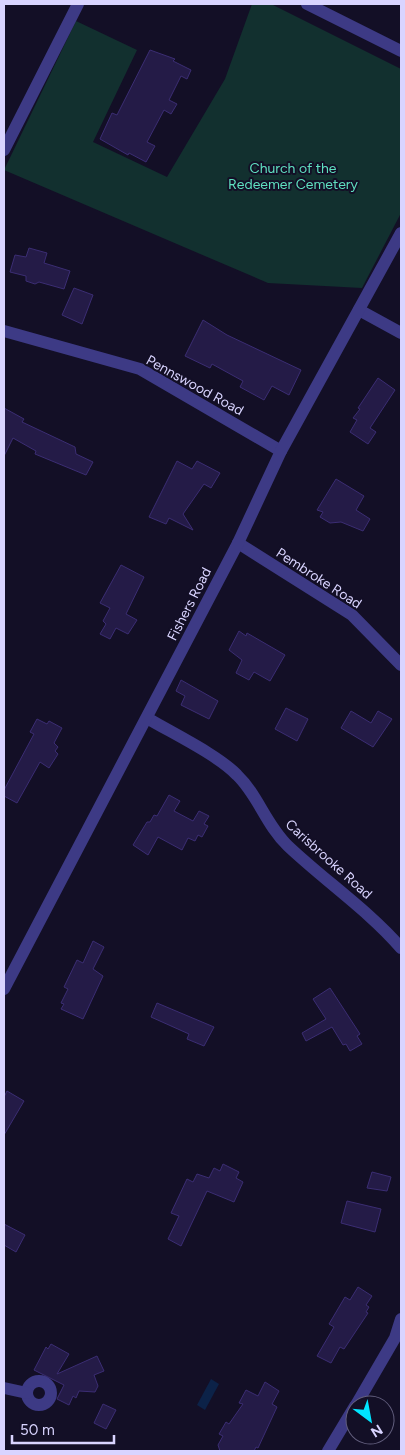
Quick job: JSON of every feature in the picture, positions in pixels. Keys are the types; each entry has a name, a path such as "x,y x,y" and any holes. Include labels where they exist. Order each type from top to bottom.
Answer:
{"street":[{"path":"4,150 78,4"},
{"path":"307,4 401,51"},
{"name":"Fishers Road","path":"4,989 238,543 281,451 401,233"},
{"path":"359,310 401,333"},
{"name":"Pennswood Road","path":"4,331 140,369 281,451"},
{"name":"Pembroke Road","path":"238,543 352,615 401,665"},
{"name":"Carisbrooke Road","path":"147,718 237,774 252,793 266,819 287,845 386,930 401,948"},
{"path":"361,1395 395,1338 401,1319"},
{"path":"4,1388 27,1393"},
{"path":"328,1451 345,1423"}],"green space":[{"name":"Church of the Redeemer Cemetery","path":"252,4 271,4 401,69 401,213 362,288 268,283 4,170 76,21 137,50 93,142 167,177 225,79"}],"water":[{"path":"211,1379 219,1384 205,1410 197,1405"}],"building":[{"path":"150,50 175,59 173,61 191,70 187,79 181,76 169,100 177,104 171,114 164,110 147,142 155,146 146,162 129,153 128,155 100,139 112,113 117,115"},
{"path":"29,248 47,253 44,263 70,271 64,289 39,282 35,284 26,281 26,276 10,272 15,255 26,257"},
{"path":"74,288 93,295 82,324 62,315"},
{"path":"203,320 227,335 301,370 289,395 272,386 264,400 240,387 243,381 212,364 210,368 185,356"},
{"path":"378,378 395,390 370,428 376,432 368,444 350,432 357,420 353,418 360,409 358,408"},
{"path":"4,408 24,419 22,422 75,447 76,454 93,462 86,475 35,454 36,451 13,438 4,456"},
{"path":"177,461 192,469 197,461 220,473 211,488 204,484 183,514 193,530 169,518 166,524 149,517"},
{"path":"336,479 364,496 356,510 370,519 363,531 341,522 330,523 320,517 323,512 317,510"},
{"path":"121,565 144,577 126,614 137,620 128,634 116,628 110,639 100,634 106,624 103,621 110,608 100,603"},
{"path":"239,631 246,636 247,633 285,655 270,681 254,672 249,680 236,673 242,660 229,650"},
{"path":"181,680 218,701 209,719 181,705 185,696 176,691"},
{"path":"286,708 308,719 297,741 275,729"},
{"path":"351,711 371,723 378,711 392,719 373,747 341,728"},
{"path":"37,719 47,724 49,721 62,728 54,743 58,747 55,751 58,754 49,768 40,762 17,803 4,796 4,790 34,734 30,732"},
{"path":"169,795 180,801 174,811 193,821 199,811 209,816 204,824 208,826 202,837 198,835 195,841 188,838 182,850 158,837 148,855 133,845 147,822 150,822 154,815 157,816"},
{"path":"93,941 104,947 93,969 103,976 83,1019 61,1009 64,1004 61,1003 68,989 64,987 77,960 83,963"},
{"path":"330,988 360,1034 357,1036 362,1044 350,1051 346,1044 343,1045 332,1027 306,1041 302,1033 326,1019 313,999"},
{"path":"157,1003 214,1027 204,1046 187,1039 189,1034 151,1017"},
{"path":"7,1091 24,1101 4,1135 4,1097"},
{"path":"223,1164 239,1172 236,1178 243,1182 234,1202 207,1191 181,1246 168,1239 179,1216 171,1213 187,1179 193,1182 197,1174 209,1178 214,1168 220,1171"},
{"path":"372,1172 391,1177 387,1191 367,1188"},
{"path":"347,1201 381,1209 375,1232 341,1223"},
{"path":"4,1224 25,1235 16,1252 4,1245"},
{"path":"358,1287 372,1296 366,1305 369,1307 366,1312 368,1313 344,1349 340,1347 331,1363 317,1356 334,1327 329,1324 345,1297 350,1300"},
{"path":"51,1344 69,1354 57,1374 97,1356 104,1371 94,1375 98,1386 95,1392 79,1391 76,1398 73,1396 69,1405 57,1399 64,1385 34,1370 46,1347 48,1349"},
{"path":"265,1382 279,1391 272,1404 277,1407 258,1448 256,1447 254,1451 220,1451 218,1445 223,1436 219,1434 226,1422 229,1424 243,1404 239,1403 246,1390 258,1396"},
{"path":"103,1404 116,1410 106,1429 94,1423"}]}
